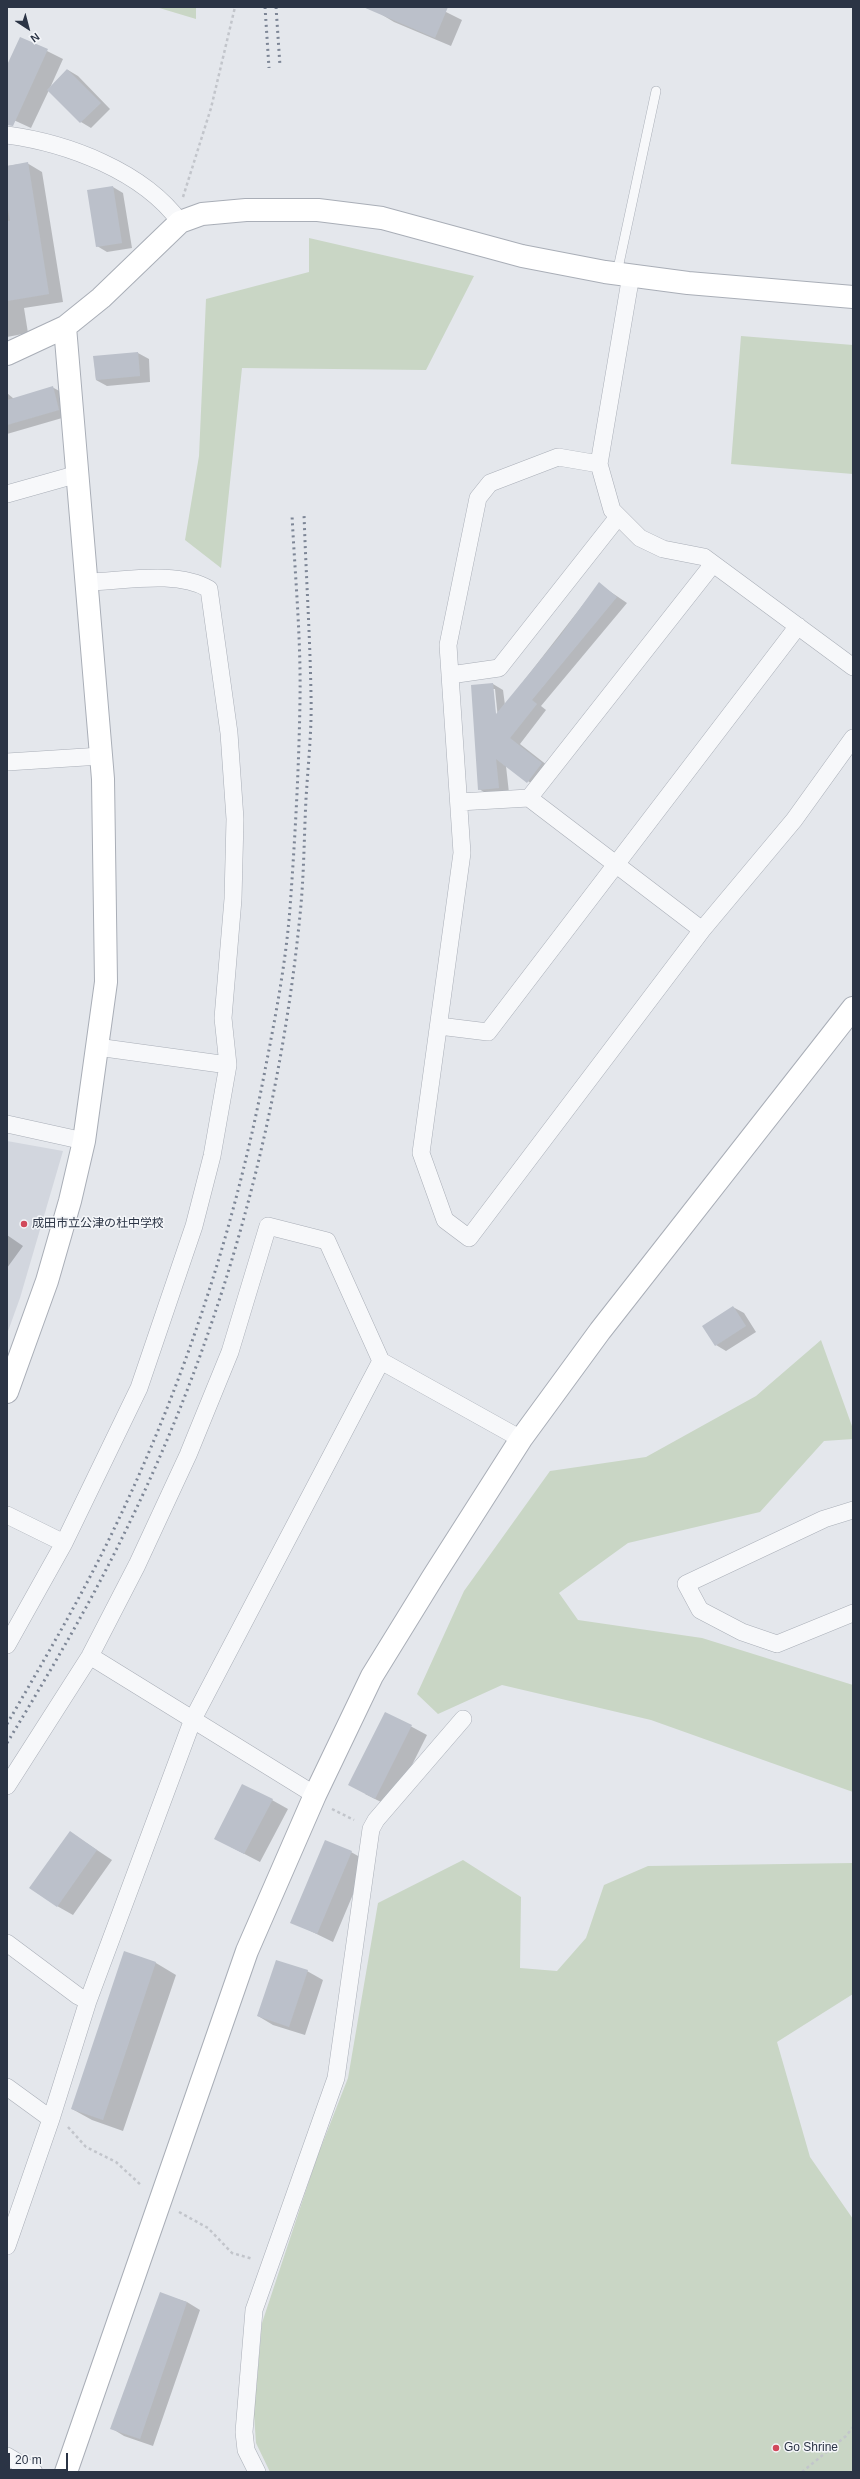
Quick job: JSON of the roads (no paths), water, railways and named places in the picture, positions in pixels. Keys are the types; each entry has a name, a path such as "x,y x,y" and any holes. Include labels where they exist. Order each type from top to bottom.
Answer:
{"street":[{"path":"7,135 77,151 106,164 135,182 169,207 178,219"},
{"path":"7,354 65,328 101,298 178,219 202,214 246,210 318,210 382,218 522,256 624,274 688,284 853,297"},
{"path":"624,274 599,464 612,510 646,541 663,549 704,557 853,667"},
{"path":"7,1392 47,1281 84,1140 106,982 105,824 101,756 88,582 65,328"},
{"path":"599,464 558,457 490,483 478,498 448,646 462,853 421,1153 445,1220 469,1238 702,930 794,820 853,738"},
{"path":"7,494 78,474"},
{"path":"450,675 499,668 618,516"},
{"path":"529,798 713,564"},
{"path":"7,1646 64,1544 139,1388 194,1226 212,1156 228,1065 223,1018 233,899 235,819 229,733 209,590 198,583 172,578 88,582"},
{"path":"439,1026 488,1032 798,626"},
{"path":"7,762 101,756"},
{"path":"459,802 529,798 616,866 702,930"},
{"path":"66,2472 248,1952 315,1795 372,1676 521,1439 600,1331 853,1008"},
{"path":"97,1047 228,1065"},
{"path":"7,1124 84,1140"},
{"path":"7,1786 90,1656 137,1565 188,1455 230,1352 268,1226 327,1241 381,1361 521,1439"},
{"path":"7,2246 51,2119 88,2001 193,1719 381,1361"},
{"path":"853,1510 824,1519 686,1584 700,1610 742,1632 777,1644 853,1613"},
{"path":"7,1515 64,1544"},
{"path":"90,1656 315,1795"},
{"path":"255,2471 246,2450 244,2414 254,2310 336,2078 371,1829 442,1742 463,1719"},
{"path":"7,1943 78,1996 88,2001"},
{"path":"7,2087 51,2119"},
{"path":"7,2456 34,2472"}],"lane":[{"path":"624,274 656,91"}],"railway":[{"path":"265,7 269,68"},
{"path":"276,7 280,66"},
{"path":"7,1743 53,1666 97,1587 124,1534 158,1461 189,1386 216,1310 240,1233 260,1154 277,1075 290,995 302,886 311,708 304,514"},
{"path":"7,1724 89,1579 140,1473 185,1360 205,1302 240,1184 254,1125 283,968 294,856 299,751 300,676 299,630 292,515"}],"place":[{"name":"成田市立公津の杜中学校","path":"24,1224"},
{"name":"Go Shrine","path":"776,2448"}]}
